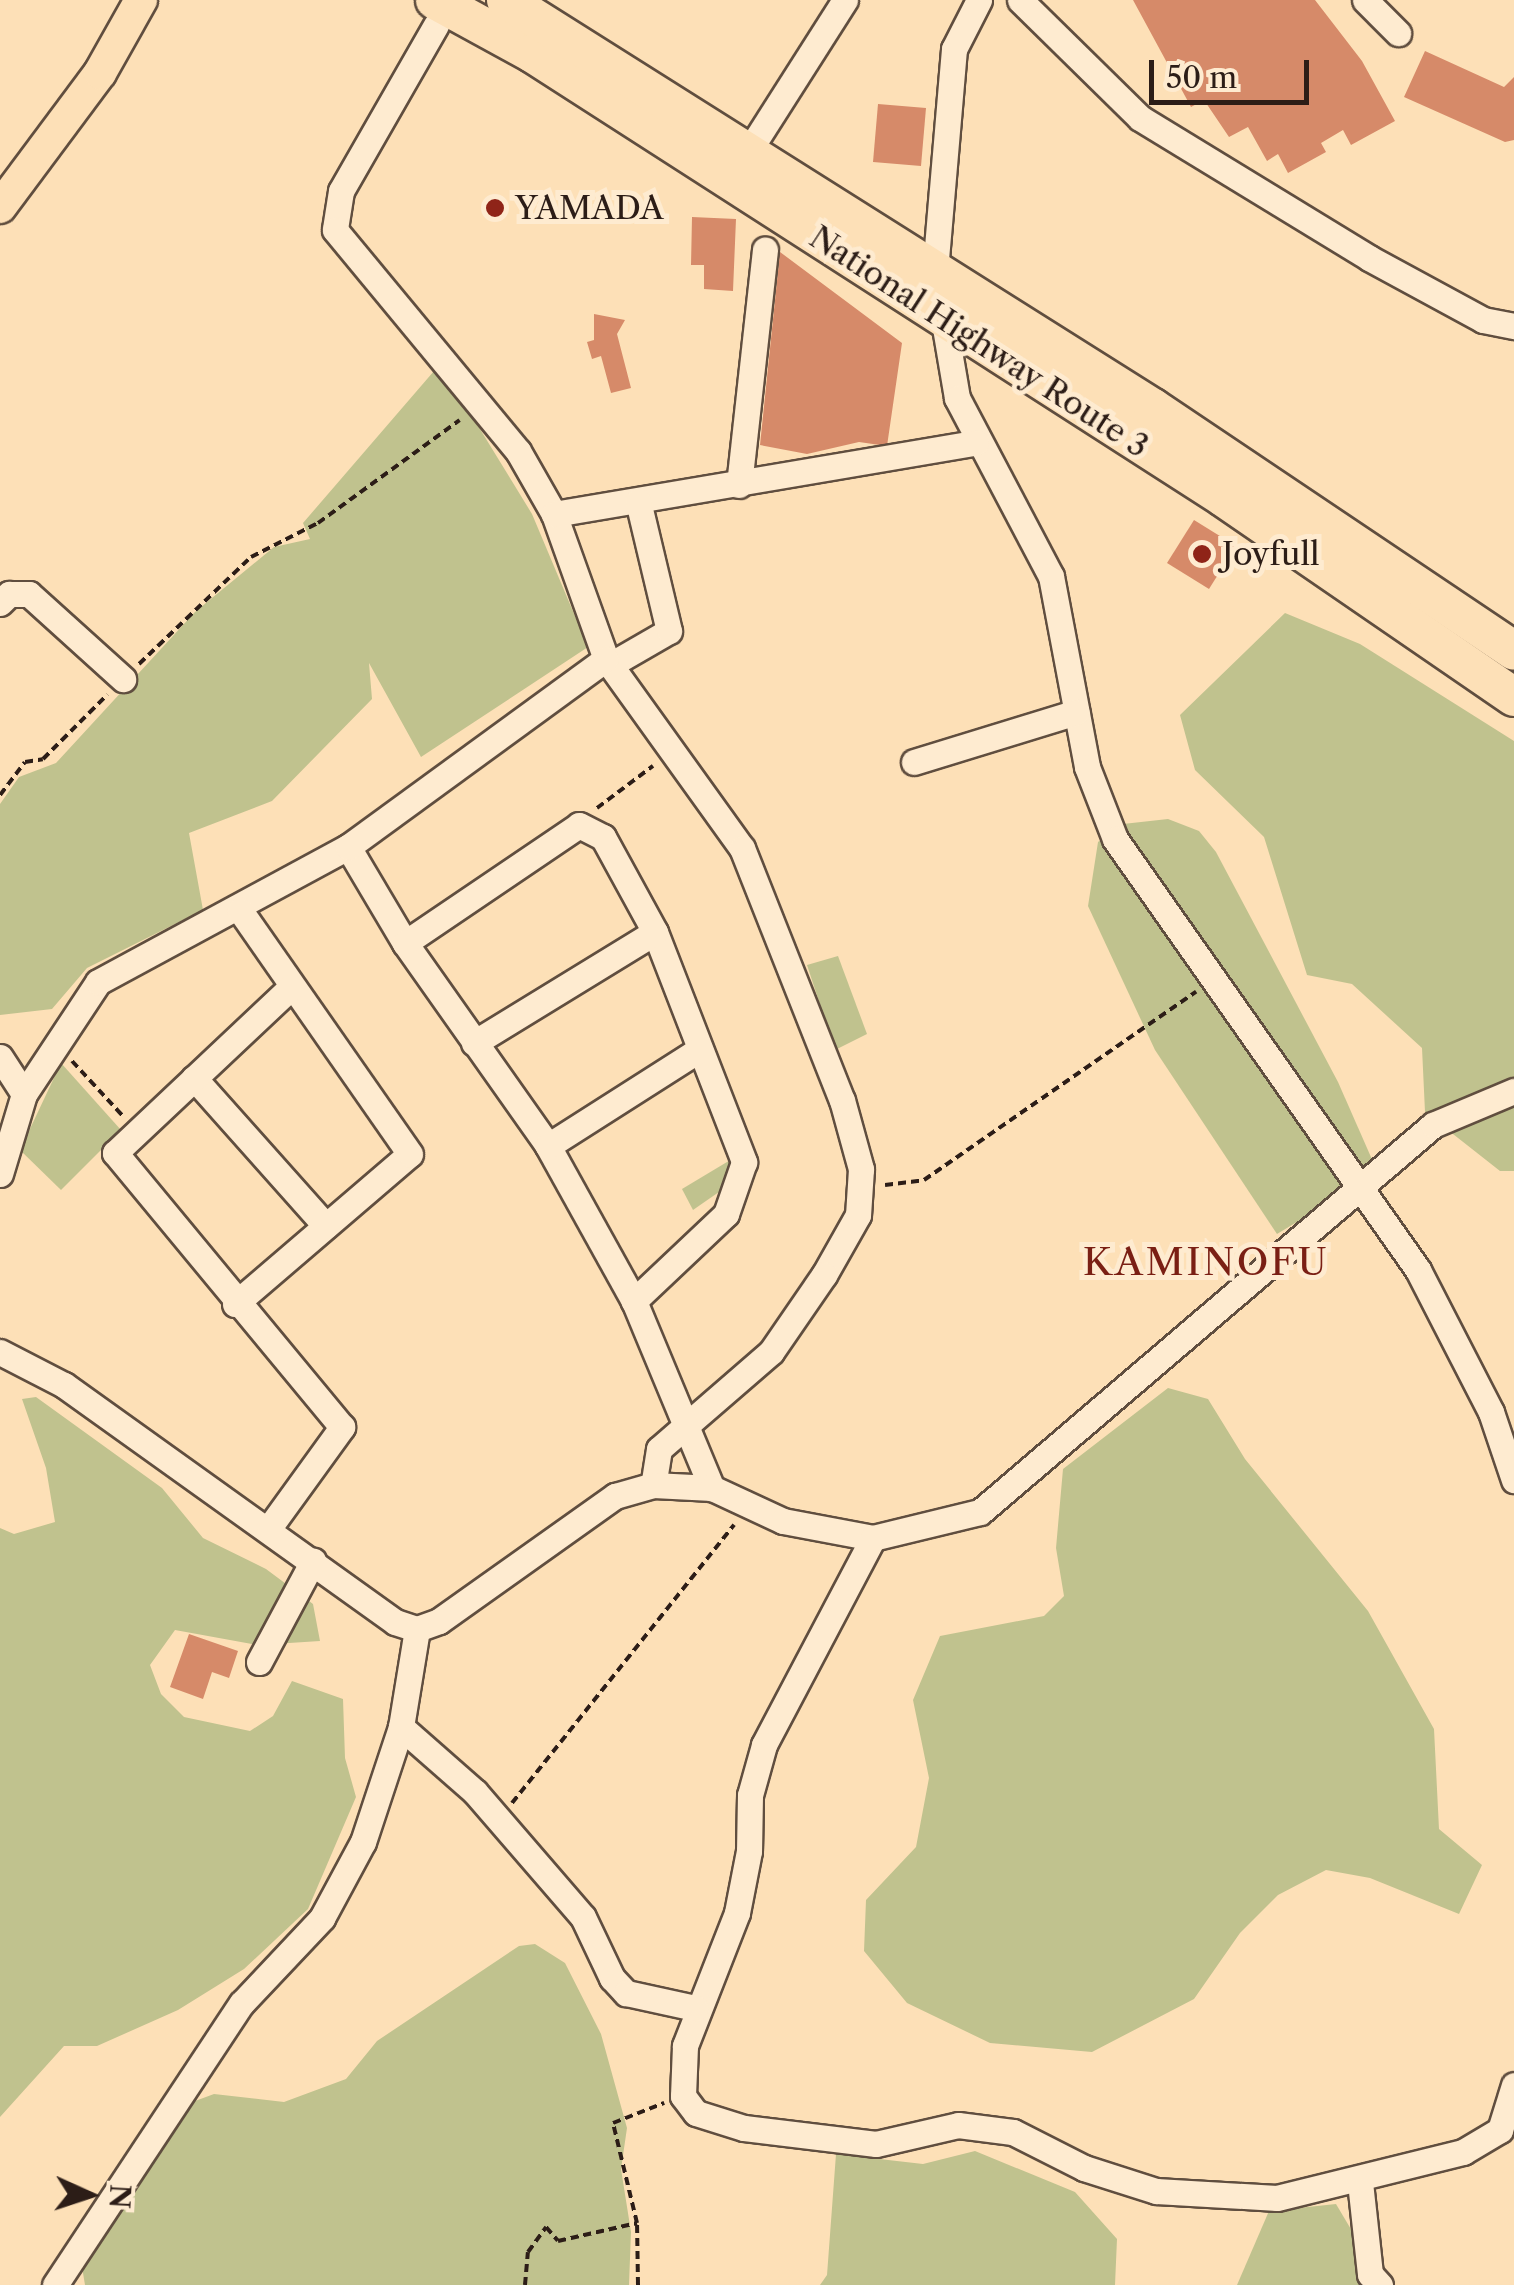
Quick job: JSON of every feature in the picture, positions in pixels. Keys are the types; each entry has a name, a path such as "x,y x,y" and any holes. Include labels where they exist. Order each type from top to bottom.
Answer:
{"highway":[{"name":"National Highway Route 3","path":"506,0 750,148 1514,651"},
{"name":"National Highway Route 3","path":"436,12 532,53 948,324 1224,497 1514,697"}],"main road":[{"path":"0,207 100,73 140,0"}],"street":[{"path":"750,148 845,0"},
{"path":"978,0 954,49 935,269 948,324 957,398 976,443 1051,576 1088,767 1115,838 1364,1191 1460,1344 1514,1480"},
{"path":"1020,0 1140,118 1370,258 1483,320 1514,326"},
{"path":"1365,0 1398,33"},
{"path":"436,12 340,191 334,230 518,451 554,514 608,662 742,848 842,1100 860,1184 858,1215 771,1352 660,1449 652,1485"},
{"path":"740,485 764,249"},
{"path":"554,514 976,443"},
{"path":"0,1174 24,1094 98,982 240,910 348,847 608,662 668,631 638,501"},
{"path":"0,604 9,594 29,594 123,678"},
{"path":"914,762 1076,712"},
{"path":"405,943 579,825 603,837 655,932 744,1162 726,1214 634,1300"},
{"path":"348,847 405,943 548,1146 634,1300 683,1429 712,1488"},
{"path":"235,1304 410,1154 240,910"},
{"path":"474,1043 655,932"},
{"path":"269,1528 342,1428 235,1304 115,1153 292,986"},
{"path":"548,1146 700,1048"},
{"path":"0,1057 24,1094"},
{"path":"194,1078 326,1226"},
{"path":"0,1352 64,1385 396,1622 417,1629 439,1621 616,1496 652,1485 712,1488 783,1520 873,1538 980,1512 1364,1191 1433,1125 1514,1091"},
{"path":"873,1538 764,1745 750,1795 749,1851 737,1913 696,2008 680,2076 683,2096 696,2113 744,2128 876,2144 958,2125 1013,2132 1084,2168 1156,2191 1277,2198 1360,2182 1463,2152 1500,2130 1514,2085"},
{"path":"259,1662 314,1562"},
{"path":"55,2285 242,2002 322,1918 363,1842 401,1726 417,1629"},
{"path":"401,1726 499,1820 584,1917 612,1978 626,1993 696,2008"},
{"path":"1360,2182 1370,2274 1380,2285"}],"path":[{"path":"0,795 25,762 43,759 251,556 318,523 480,405"},
{"path":"579,825 609,796 674,751"},
{"path":"860,1184 924,1180 1214,979"},
{"path":"55,1043 138,1131"},
{"path":"499,1820 732,1529 745,1504"},
{"path":"638,2285 637,2223 614,2122 683,2096"},
{"path":"526,2285 528,2252 546,2227 558,2241 637,2223"}],"green space":[{"path":"434,371 475,421 532,514 588,647 421,757 369,663 372,699 272,801 189,833 203,910 87,968 52,1009 0,1015 0,804 19,777 56,763 195,612 274,547 310,539 303,523"},
{"path":"1285,613 1360,644 1514,741 1514,1171 1500,1171 1425,1112 1422,1048 1352,984 1307,975 1264,837 1195,770 1180,715"},
{"path":"1168,819 1199,831 1216,852 1338,1082 1378,1173 1277,1234 1155,1050 1088,906 1098,842 1123,824"},
{"path":"838,956 867,1034 835,1050 807,965"},
{"path":"61,1063 121,1130 61,1190 20,1150"},
{"path":"732,1159 729,1185 693,1210 682,1189"},
{"path":"1168,1388 1208,1399 1245,1459 1368,1611 1434,1729 1439,1829 1482,1865 1459,1914 1370,1878 1326,1870 1278,1895 1240,1933 1194,1999 1092,2052 990,2043 907,2003 864,1951 866,1900 916,1847 929,1778 913,1700 940,1636 1044,1616 1064,1596 1056,1548 1063,1469"},
{"path":"36,1397 162,1488 203,1538 266,1569 313,1604 320,1641 258,1645 175,1630 150,1665 161,1694 184,1717 250,1731 273,1716 292,1681 343,1699 345,1758 356,1797 308,1909 244,1969 178,2010 97,2046 64,2046 0,2117 0,1528 14,1534 55,1522 46,1468 22,1399"},
{"path":"535,1944 565,1963 601,2034 627,2128 621,2169 631,2232 629,2285 85,2285 79,2249 187,2104 214,2094 284,2102 346,2079 377,2041 519,1946"},
{"path":"975,2151 1075,2192 1117,2239 1115,2285 820,2285 827,2275 836,2154 923,2164"},
{"path":"1336,2204 1384,2285 1237,2285 1269,2211"}],"building":[{"path":"1133,0 1315,0 1362,61 1395,121 1351,145 1343,130 1321,143 1326,152 1288,173 1278,154 1267,161 1248,127 1229,137 1204,100 1191,107"},
{"path":"1425,51 1504,87 1514,77 1514,140 1505,142 1404,97"},
{"path":"878,104 926,108 921,166 873,162"},
{"path":"692,217 736,219 733,291 704,289 704,265 691,265"},
{"path":"780,252 902,343 887,446 859,442 807,454 760,445"},
{"path":"594,314 625,320 617,334 631,388 611,393 601,356 592,359 587,342 594,340"},
{"name":"Joyfull","path":"1194,520 1236,546 1209,589 1167,563"},
{"path":"189,1634 238,1651 229,1678 212,1672 203,1699 170,1687"}],"place":[{"name":"YAMADA","path":"495,208"},
{"name":"Joyfull","path":"1202,554"}],"district":[{"name":"KAMINOFU","path":"1206,1262"}]}
